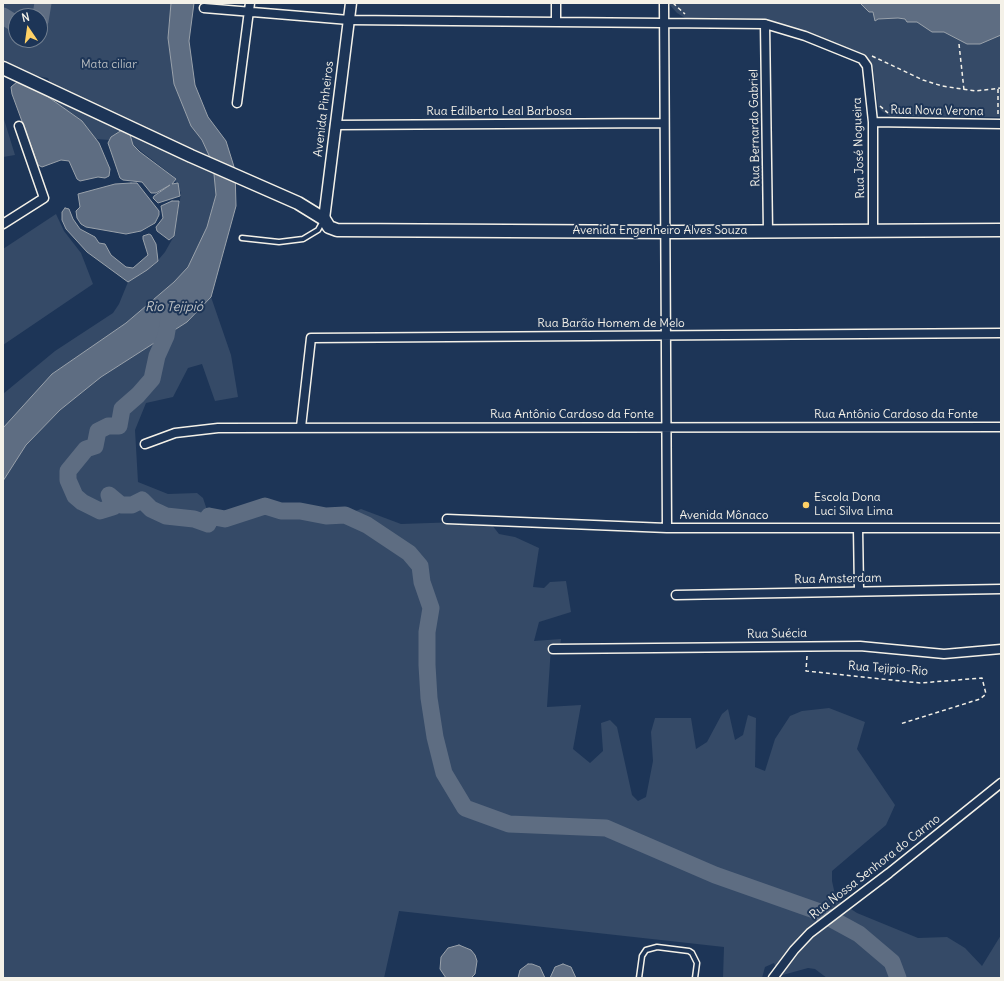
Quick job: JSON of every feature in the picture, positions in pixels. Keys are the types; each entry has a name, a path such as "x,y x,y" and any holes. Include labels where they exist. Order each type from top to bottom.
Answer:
{"main road":[{"name":"Avenida Engenheiro Alves Souza","path":"3,68 191,156 298,203 324,219 329,227 336,230 664,230 768,232 1001,230"}],"street":[{"path":"237,103 250,3"},
{"name":"Avenida Pinheiros","path":"324,219 351,3"},
{"path":"556,3 556,21"},
{"path":"664,3 664,230 667,528"},
{"path":"204,8 249,13 349,20 765,24"},
{"name":"Rua José Nogueira","path":"765,24 805,36 862,59 867,66 873,122 873,230"},
{"name":"Rua Bernardo Gabriel","path":"765,24 768,232"},
{"name":"Rua Nova Verona","path":"873,122 1001,124"},
{"name":"Rua Edilberto Leal Barbosa","path":"335,125 664,123"},
{"path":"3,224 44,198 35,176 19,126"},
{"name":"Rua Barão Homem de Melo","path":"301,427 311,338 1001,333"},
{"name":"Rua Antônio Cardoso da Fonte","path":"145,444 175,433 195,430 301,427 1001,427"},
{"name":"Avenida Mônaco","path":"446,519 667,528 1001,528"},
{"path":"858,528 859,590"},
{"name":"Rua Amsterdam","path":"676,595 859,590 1001,589"},
{"name":"Rua Suécia","path":"553,649 860,646 944,654 1001,649"},
{"name":"Rua Nossa Senhora do Carmo","path":"773,978 794,950 826,920 1001,783"}],"lane":[{"path":"242,238 279,242 303,239 318,230 324,219"},
{"path":"639,978 642,956 646,950 657,947 689,951 692,953 697,963 695,978"}],"path":[{"path":"959,44 964,90"},
{"path":"875,61 870,55 931,83 964,90 1000,88 998,116 991,115"},
{"path":"879,104 883,110 890,114"},
{"name":"Rua Tejipio-Rio","path":"808,646 806,671 920,683 982,678 986,694 980,699 900,724"}],"green space":[{"name":"Mata ciliar","path":"3,3 171,3 168,38 174,84 191,126 202,140 213,164 216,195 207,227 188,267 174,282 126,323 52,374 3,428 3,394 55,351 113,313 119,304 128,282 154,265 165,252 174,236 181,193 173,176 133,145 129,131 119,131 109,140 96,139 82,121 44,94 50,83 48,78 3,70"},
{"path":"668,3 1001,3 1001,117 890,116 878,107 873,68 868,58 862,53 772,21 685,18 677,13"},
{"path":"3,116 15,155 3,157"},
{"path":"56,214 64,231 81,253 93,284 3,345 3,249"},
{"path":"211,297 231,355 238,397 215,401 202,364 188,368 173,397 146,403 135,430 138,482 168,494 197,493 203,498 209,516 225,519 265,506 281,511 300,511 326,516 345,515 361,509 401,524 459,522 492,525 499,534 515,537 539,548 533,587 544,588 550,582 566,581 571,612 539,622 534,641 561,639 560,646 551,647 547,707 581,705 573,749 590,763 603,751 601,723 610,720 617,727 632,795 638,801 646,797 653,761 651,732 655,718 691,718 696,749 707,742 722,714 728,709 735,740 743,735 748,715 756,718 755,767 765,771 775,739 790,716 802,711 829,708 865,722 857,749 895,805 886,825 832,871 832,881 836,899 857,913 918,938 947,937 965,948 982,966 1001,935 1001,978 827,978 815,969 808,968 779,976 774,963 765,967 762,978 723,978 724,947 399,911 384,978 3,978 3,481 26,445 60,410 101,377 187,322"}],"water":[{"name":"Rio Tejipió","path":"171,3 194,3 189,41 195,85 208,117 226,141 235,170 236,206 211,297 187,322 101,377 60,410 26,445 3,481 3,428 52,374 126,323 174,282 188,267 207,227 216,195 213,164 202,140 191,126 174,84 168,38"},
{"path":"860,3 1001,3 1001,35 980,44 967,44 944,32 932,32 917,22 907,22 905,19 878,19 875,21 873,12 869,12"},
{"path":"17,82 24,83 44,94 82,121 99,143 110,169 109,176 105,178 98,177 80,181 77,179 69,161 61,160 42,167 38,165 12,94 11,87"},
{"path":"122,130 129,131 133,145 140,152 176,179 172,184 178,183 180,196 158,203 153,198 154,196 170,185 156,193 151,193 142,182 123,180 120,178 108,143 111,137"},
{"path":"137,183 159,211 159,215 155,223 141,231 126,234 86,227 81,224 77,218 76,211 80,207 78,194 115,184"},
{"path":"172,201 179,202 174,236 169,240 157,231 156,227 163,218 161,206"},
{"path":"65,208 69,209 73,219 80,229 95,237 99,243 105,244 111,255 126,267 133,268 148,255 143,236 149,234 156,244 158,261 128,282 87,252 66,229 62,220 62,212"},
{"path":"459,945 471,950 475,955 477,961 475,974 471,978 446,978 440,969 441,957 448,948"},
{"path":"528,964 540,967 545,978 518,978 520,970"},
{"path":"563,964 571,967 576,978 550,978 555,967"}],"waterway":[{"path":"42,8 43,3"},
{"path":"3,16 8,19"},
{"path":"170,313 166,336 157,356 152,379 138,395 122,409 119,426 108,426 98,431 95,446 86,449 68,471 68,480 75,496 82,502 100,511 113,507 109,495 121,505 132,505 142,500 151,509 166,516 194,519 208,524 209,516 225,519 265,506 281,511 300,511 326,516 345,515 367,525 409,553 420,566 422,582 431,608 427,632 427,665 429,698 435,737 444,773 465,808 509,824 606,828 715,875 817,911 859,934 892,962 898,978"}],"place":[{"name":"Escola Dona Luci Silva Lima","path":"806,505"}]}
